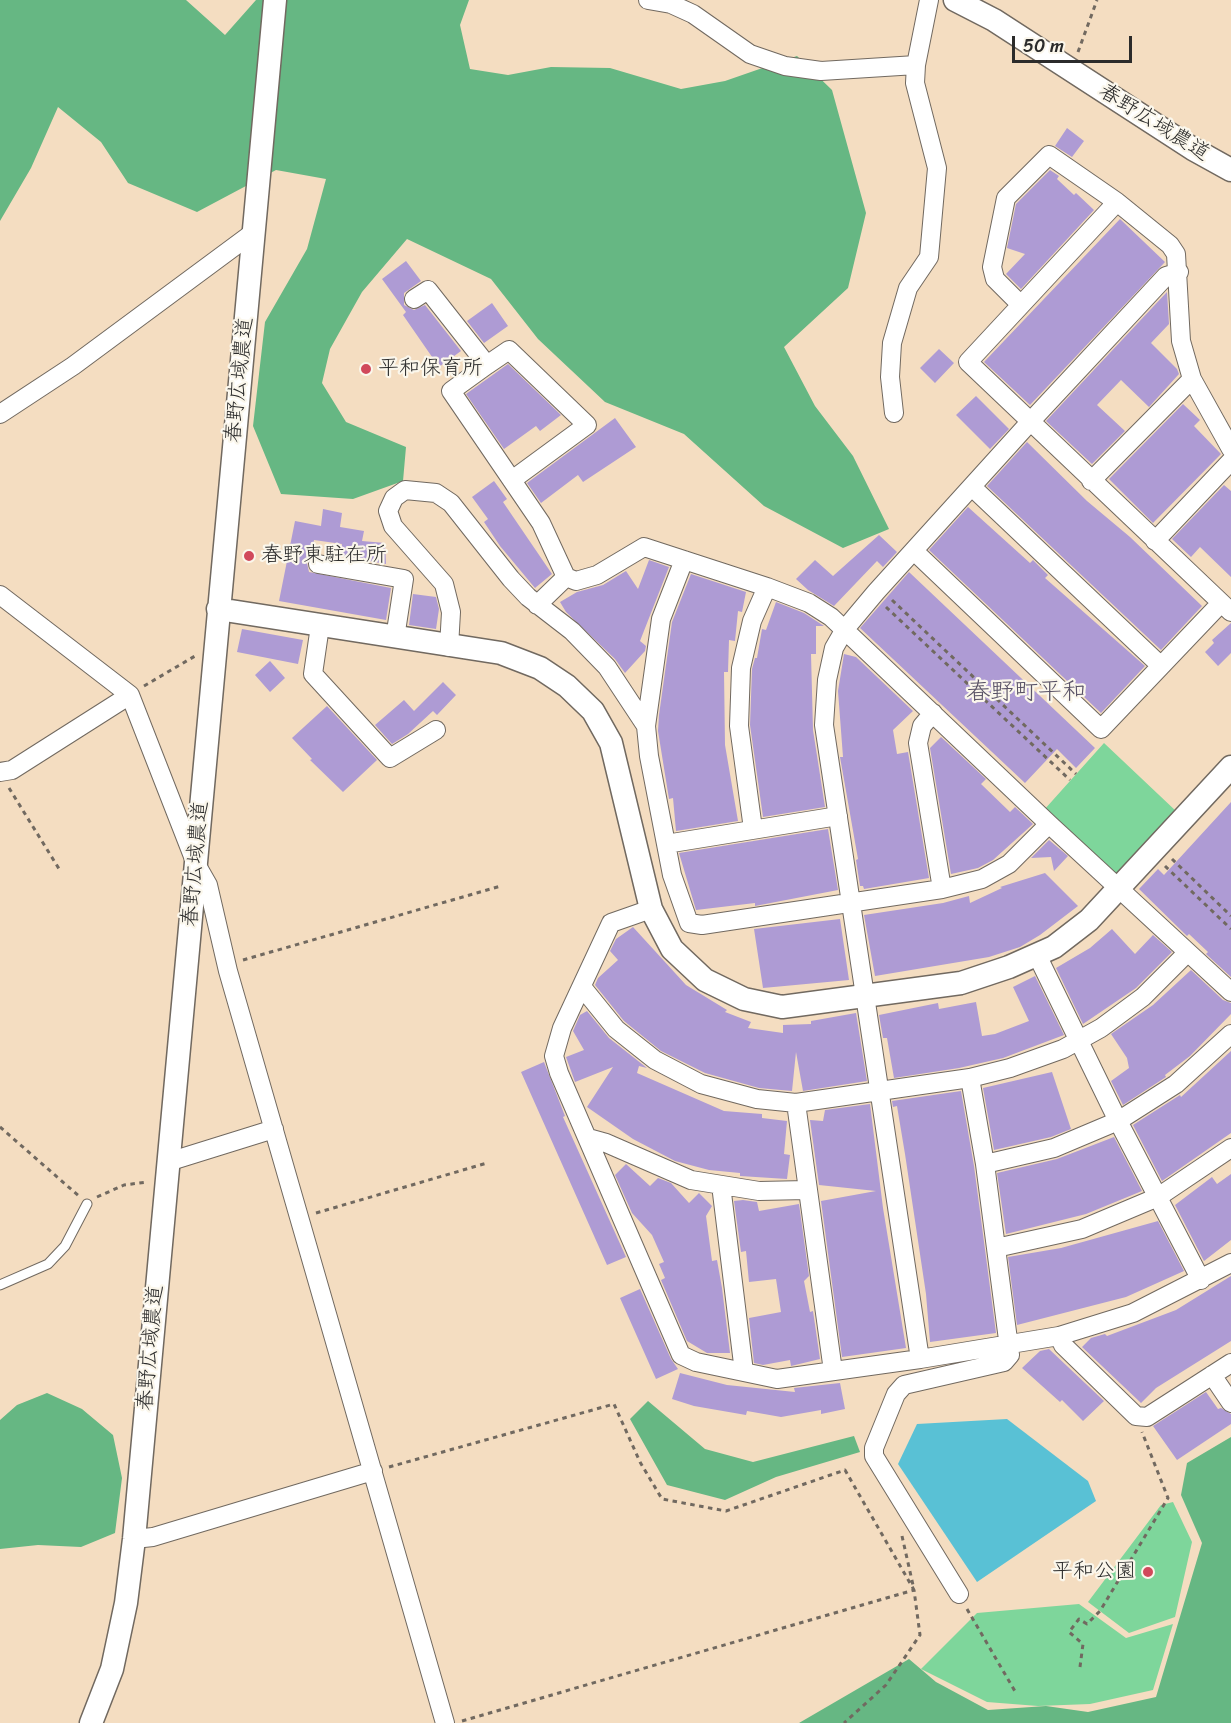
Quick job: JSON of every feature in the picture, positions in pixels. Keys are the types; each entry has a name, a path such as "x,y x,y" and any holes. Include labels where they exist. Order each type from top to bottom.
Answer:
{"street":[{"name":"春野広域農道","path":"91,1723 112,1669 126,1603 134,1539 275,0"},
{"path":"648,0 671,4 693,14 750,54 785,66 821,71 915,65"},
{"path":"894,413 890,377 892,343 908,288 929,257 937,168 915,83 915,65 929,0"},
{"name":"春野広域農道","path":"955,0 994,20 1193,149 1231,170"},
{"path":"1021,305 995,279 992,267 1006,198 1050,155 1117,202 1170,244 1176,254 1179,272 1181,341 1192,379 1231,449"},
{"path":"914,551 1101,729 1161,666 1226,607 968,362 1117,202"},
{"path":"0,414 73,366 254,232"},
{"path":"920,1359 881,1089 865,997 853,902 824,725 827,680 834,648 845,629 877,592 1030,422 1166,276 1179,272"},
{"path":"414,299 428,290 487,365"},
{"path":"512,480 587,425 509,350 451,391 541,523 566,577 576,581 597,575 644,547 809,603 845,629 1048,824 1231,992"},
{"path":"1091,481 1192,379"},
{"path":"1155,541 1231,461"},
{"path":"972,487 1161,666"},
{"path":"449,647 451,612 444,584 393,526 388,511 394,498 405,490 436,493 451,503 511,579 537,604 572,632 607,667 646,726"},
{"path":"684,560 661,619 646,726 649,756 672,875 689,923 702,925 942,889 982,879 1009,864 1048,824"},
{"path":"318,564 404,579 395,638"},
{"path":"537,604 566,577"},
{"path":"753,829 739,726 741,668 752,621 767,587"},
{"path":"0,595 130,695 196,864 208,885 226,965 445,1723"},
{"path":"218,609 449,647 501,653 540,668 567,686 592,711 611,743 651,909 672,949 705,980 744,999 782,1007 961,983 1009,968 1054,947 1089,920 1231,767"},
{"path":"320,626 313,674 390,758 436,730"},
{"path":"3,778 130,695"},
{"path":"933,713 922,726 918,743 942,889"},
{"path":"666,844 838,816"},
{"path":"651,909 611,923 562,1028 554,1056 559,1073 681,1354 696,1362 777,1378 920,1359 1059,1336 1132,1313 1231,1263"},
{"path":"582,987 616,1029 656,1060 701,1084 757,1099 796,1103 970,1078 1010,1068 1064,1049 1101,1028 1143,997 1187,953"},
{"path":"1037,955 1118,1121 1201,1280"},
{"path":"985,1164 1054,1148 1118,1121 1176,1084 1231,1034"},
{"path":"959,1594 879,1465 874,1456 874,1448 896,1394 904,1385 1004,1362 1010,1355 985,1164 970,1078"},
{"path":"796,1103 833,1371"},
{"path":"167,1170 274,1130"},
{"path":"588,1138 606,1143 691,1180 759,1191 807,1190"},
{"path":"996,1248 1082,1228 1158,1197 1231,1148"},
{"path":"721,1185 744,1372"},
{"path":"1059,1336 1063,1345 1136,1416 1148,1417 1231,1363"},
{"path":"1212,1376 1231,1403"},
{"path":"134,1539 153,1537 373,1471"}],"lane":[{"path":"0,1285 48,1264 65,1246 87,1203"}],"path":[{"path":"1068,68 1076,55 1096,0"},
{"path":"877,592 1076,774"},
{"path":"877,592 1070,780"},
{"path":"130,695 204,650 216,652"},
{"path":"3,778 61,872"},
{"path":"1154,849 1231,916"},
{"path":"1154,849 1231,929"},
{"path":"226,965 501,886"},
{"path":"0,1127 87,1203 105,1191 167,1170"},
{"path":"299,1218 487,1163"},
{"path":"373,1471 615,1404 640,1462 662,1499 726,1511 845,1470 914,1590 920,1635 886,1685 844,1723"},
{"path":"1080,1667 1083,1644 1069,1632 1079,1619 1087,1624 1100,1611 1168,1498 1136,1416"},
{"path":"456,1723 914,1590"},
{"path":"959,1594 1016,1693"}],"green space":[{"path":"0,0 186,0 225,35 256,0 469,0 460,25 470,69 508,75 551,67 610,68 681,89 725,81 797,56 832,90 866,213 848,288 784,347 815,406 853,456 889,529 843,548 764,506 684,434 605,402 538,339 491,279 407,239 362,292 330,349 322,383 346,422 406,447 403,481 353,499 281,494 253,426 265,322 307,249 326,179 276,170 197,212 128,183 101,142 58,107 31,168 0,221"},
{"path":"1104,743 1177,812 1116,878 1044,810"},
{"path":"47,1393 82,1409 113,1435 122,1478 115,1533 81,1547 38,1545 0,1549 0,1420 17,1405"},
{"path":"648,1401 705,1449 753,1462 854,1436 860,1452 776,1477 725,1500 667,1485 630,1419"},
{"path":"1231,1437 1231,1723 799,1723 909,1659 936,1682 988,1710 1046,1706 1088,1712 1156,1697 1202,1543 1181,1495 1187,1463"},
{"name":"平和公園","path":"1173,1502 1192,1542 1175,1617 1129,1633 1088,1602 1161,1505"},
{"path":"1079,1604 1126,1638 1173,1624 1153,1690 1090,1704 1038,1706 987,1702 921,1669 977,1613"}],"water":[{"path":"1007,1419 1088,1481 1096,1501 977,1582 898,1464 917,1424"}],"building":[{"path":"1067,128 1084,141 1072,157 1055,146"},
{"path":"1050,170 1059,176 1057,179 1074,195 1076,193 1094,210 1021,289 1006,274 1025,254 1007,248 1016,204"},
{"path":"1120,219 1165,262 1030,405 984,362"},
{"path":"406,261 421,281 404,293 404,305 414,310 425,305 461,351 439,367 403,315 406,312 382,279"},
{"path":"1167,292 1169,324 1151,343 1177,369 1179,374 1149,407 1121,380 1097,405 1125,431 1092,464 1046,421"},
{"path":"492,303 508,326 484,343 467,321"},
{"path":"939,349 954,363 935,383 920,368"},
{"path":"508,364 561,415 540,431 536,426 504,449 466,394"},
{"path":"976,396 1009,429 990,449 956,415"},
{"path":"1183,404 1200,420 1194,426 1221,454 1153,523 1109,479"},
{"path":"615,418 636,447 583,482 578,475 541,503 527,483"},
{"path":"1027,442 1087,501 1130,537 1202,606 1161,650 987,486"},
{"path":"494,481 507,499 503,502 552,574 535,588 500,546 484,522 488,519 472,497"},
{"path":"1224,485 1231,491 1231,577 1200,547 1191,557 1172,539"},
{"path":"968,507 1030,563 1033,560 1048,575 1045,578 1145,666 1101,713 929,550"},
{"path":"323,509 342,513 340,527 364,531 362,541 385,543 386,564 340,556 342,544 314,540 312,555 307,563 309,572 391,588 386,620 279,601 295,521 321,526"},
{"path":"879,535 897,552 883,567 877,561 834,606 808,590 796,579 815,560 833,576"},
{"path":"649,560 669,567 640,641 646,646 645,651 625,673 615,659 566,612 560,602 577,592 603,585 626,571 638,589"},
{"path":"909,572 1095,748 1076,768 1057,749 1025,783 860,628"},
{"path":"691,574 746,592 742,612 738,611 735,641 729,640 728,672 724,672 725,745 738,821 676,831 673,798 669,799 658,731 672,622"},
{"path":"413,594 436,597 439,609 436,629 409,625"},
{"path":"776,602 804,613 824,626 816,626 816,654 811,654 813,730 825,807 763,817 750,725 752,669 755,658 757,658 762,629 766,630"},
{"path":"1231,623 1231,653 1218,666 1205,652 1214,643 1212,640"},
{"path":"242,629 303,640 298,664 237,652"},
{"path":"844,654 856,657 913,711 893,730 897,754 908,752 929,878 864,889 860,886 856,860 858,859 840,757 843,757 838,691"},
{"path":"270,661 285,678 270,692 255,675"},
{"path":"443,682 456,695 437,715 433,711 408,734 392,744 375,725 404,700 414,711"},
{"path":"327,706 377,760 343,792 310,760 312,759 292,738"},
{"path":"941,737 986,779 981,784 1010,812 1015,807 1033,824 993,860 978,868 951,874 930,748"},
{"path":"1231,802 1231,977 1206,954 1208,952 1189,934 1187,936 1139,889 1158,869 1164,875"},
{"path":"828,829 838,890 755,906 755,903 696,910 679,853"},
{"path":"1049,840 1068,856 1054,871 1051,857 1031,858"},
{"path":"1045,873 1078,906 1040,935 1020,947 989,957 875,976 864,915 943,903 969,896 970,903 1002,888 1000,887"},
{"path":"840,919 849,980 763,988 754,929"},
{"path":"633,927 686,985 727,1010 725,1012 751,1022 748,1028 783,1033 783,1025 811,1024 811,1021 856,1013 867,1081 803,1091 796,1052 792,1091 759,1088 705,1073 661,1051 624,1021 595,985 598,978 618,960 610,951 616,939"},
{"path":"1112,929 1135,954 1153,935 1172,952 1136,988 1083,1024 1056,968 1090,948"},
{"path":"1191,970 1223,1000 1231,1003 1231,1014 1190,1056 1165,1075 1166,1077 1123,1105 1111,1081 1129,1068 1127,1058 1111,1034 1153,1005"},
{"path":"1035,976 1064,1035 1003,1058 959,1068 894,1078 887,1038 883,1038 879,1015 938,1003 939,1009 976,1002 982,1036 995,1034 1029,1021 1013,987"},
{"path":"587,1011 609,1038 647,1068 639,1066 637,1073 724,1111 762,1114 762,1118 787,1121 784,1154 790,1155 787,1179 740,1176 740,1173 709,1170 675,1161 633,1139 587,1107 613,1067 575,1082 566,1057 584,1050 573,1031 580,1015"},
{"path":"1231,1051 1231,1133 1162,1181 1133,1125 1180,1095 1181,1097"},
{"path":"544,1062 565,1116 563,1117 626,1257 607,1265 521,1072"},
{"path":"1052,1072 1071,1129 1051,1137 994,1150 983,1088"},
{"path":"961,1091 974,1166 996,1333 930,1342 926,1294 905,1154 897,1106 893,1107 892,1101"},
{"path":"870,1104 883,1208 906,1348 842,1357 821,1201 876,1191 819,1185 810,1120 823,1121 825,1110"},
{"path":"1114,1137 1142,1191 1086,1214 1006,1234 997,1173 1057,1159"},
{"path":"626,1164 650,1186 658,1178 671,1183 689,1203 699,1193 712,1206 706,1216 712,1261 717,1260 722,1288 730,1353 707,1353 687,1341 661,1280 665,1278 659,1264 664,1262 652,1235 632,1213 615,1175"},
{"path":"1231,1174 1231,1240 1204,1261 1175,1205 1212,1177 1217,1184"},
{"path":"734,1201 757,1202 759,1211 799,1204 809,1276 804,1281 810,1312 813,1311 820,1359 791,1366 790,1360 763,1365 754,1363 749,1318 781,1312 776,1279 749,1282 746,1251 741,1252"},
{"path":"1158,1221 1184,1271 1126,1297 1017,1325 1008,1257 1061,1248"},
{"path":"1231,1276 1231,1341 1156,1388 1141,1403 1082,1347 1091,1338 1105,1334 1107,1336 1176,1310"},
{"path":"640,1289 671,1359 678,1369 656,1379 620,1298"},
{"path":"1049,1349 1104,1401 1083,1421 1062,1400 1060,1402 1022,1368 1040,1351"},
{"path":"680,1373 727,1385 795,1392 794,1388 840,1383 845,1409 821,1414 821,1410 781,1417 747,1411 746,1415 694,1406 672,1399"},
{"path":"1206,1392 1218,1409 1221,1408 1231,1414 1231,1424 1177,1460 1153,1426"}],"place":[{"name":"平和保育所","path":"366,369"},
{"name":"春野東駐在所","path":"249,556"},
{"name":"平和公園","path":"1148,1572"}],"district":[{"name":"春野町平和","path":"1026,693"}]}
